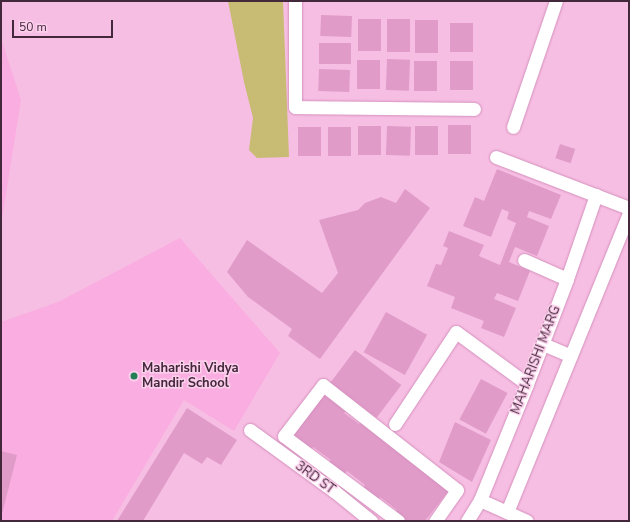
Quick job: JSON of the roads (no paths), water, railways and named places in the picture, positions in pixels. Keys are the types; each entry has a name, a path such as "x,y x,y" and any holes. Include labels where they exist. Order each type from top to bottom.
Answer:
{"street":[{"path":"295,1 295,108 474,109"},
{"path":"513,127 556,1"},
{"path":"496,157 629,208"},
{"name":"MAHARISHI MARG","path":"467,521 480,500 543,344 596,195"},
{"path":"507,512 629,214"},
{"path":"524,260 567,280"},
{"path":"395,424 456,332 527,384"},
{"path":"543,344 571,356"},
{"path":"398,521 284,436 323,385 457,490 435,521"},
{"name":"3RD ST","path":"254,433 338,494 371,521"},
{"path":"338,494 347,483"},
{"path":"480,500 527,521"}],"place":[{"name":"Maharishi Vidya Mandir School","path":"134,376"}]}
